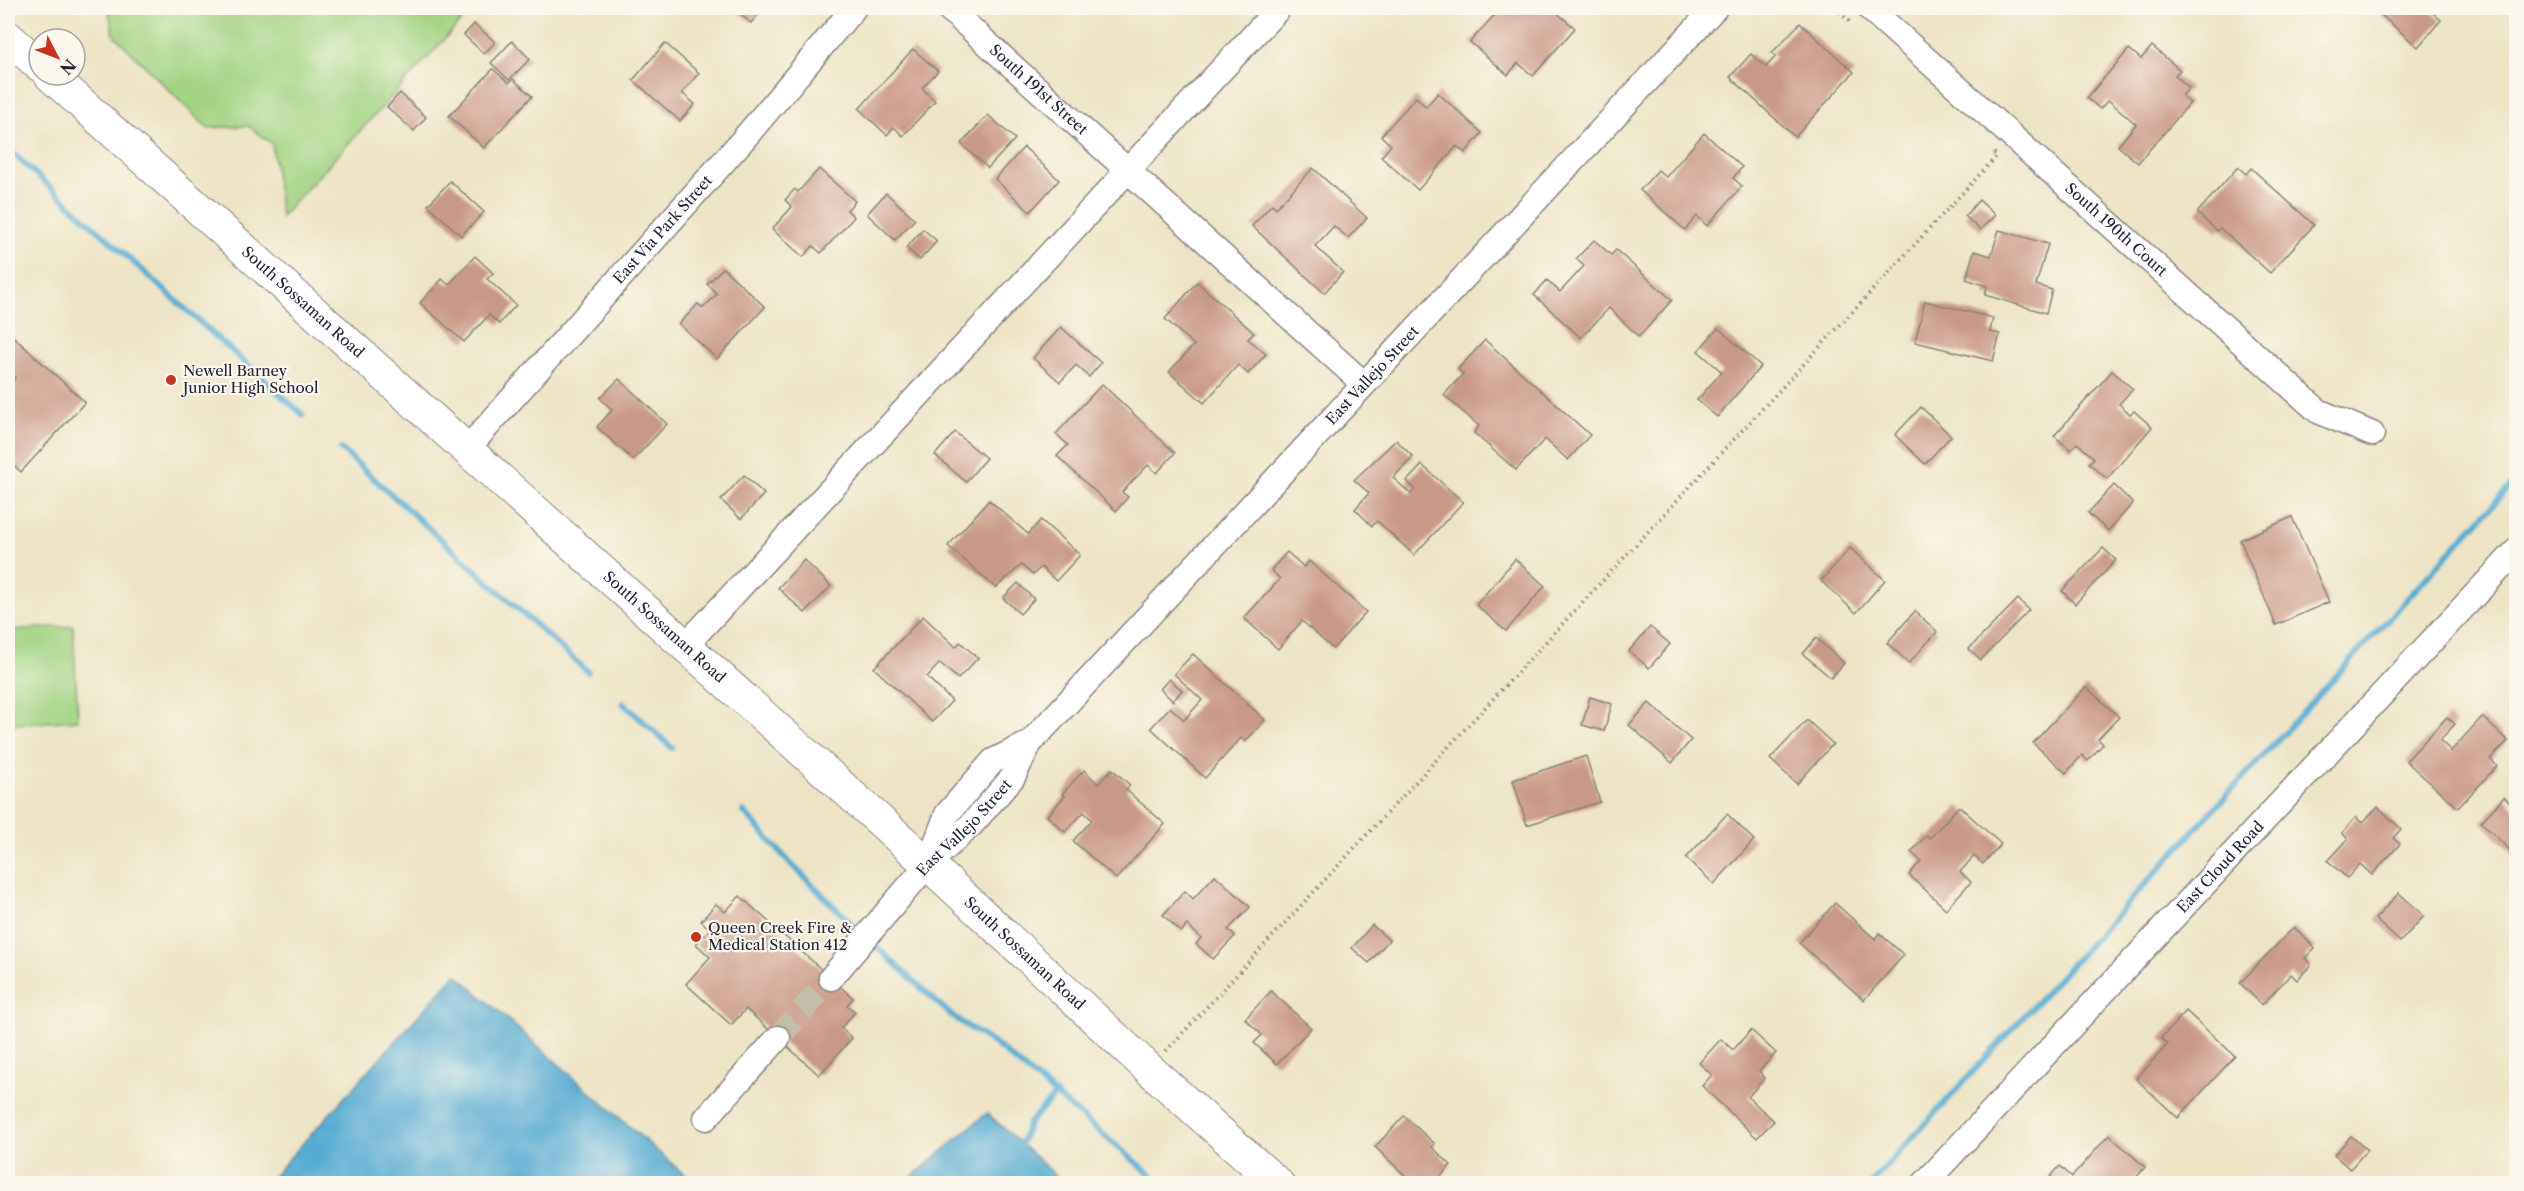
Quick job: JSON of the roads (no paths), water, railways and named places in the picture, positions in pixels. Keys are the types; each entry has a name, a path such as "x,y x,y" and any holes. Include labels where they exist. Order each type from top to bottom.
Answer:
{"main road":[{"path":"8,37 27,54"},
{"name":"South Sossaman Road","path":"63,87 928,864 1149,1069 1278,1184"}],"street":[{"name":"East Via Park Street","path":"467,449 742,141 854,8"},
{"name":"South 191st Street","path":"948,8 1129,169 1364,384"},
{"path":"685,646 1279,8"},
{"name":"East Vallejo Street","path":"831,978 928,864 947,813 993,761 1030,742 1714,8"},
{"name":"South 190th Court","path":"1869,8 2318,411 2372,434"},
{"name":"East Cloud Road","path":"1924,1184 2517,551"},
{"path":"706,1118 778,1038"}],"water":[{"path":"456,974 694,1183 267,1183"},
{"path":"987,1113 1064,1183 905,1183"}],"waterway":[{"path":"8,149 303,415"},
{"path":"341,449 588,672"},
{"path":"1870,1184 2516,480"},
{"path":"623,703 672,748"},
{"path":"743,811 791,864 862,934"},
{"path":"870,941 952,1016 995,1044 1162,1184"},
{"path":"1018,1150 1029,1123 1056,1094"}],"tunnel":[{"path":"778,1038 831,978"}],"place":[{"name":"Newell Barney Junior High School","path":"171,380"},
{"name":"Queen Creek Fire & Medical Station 412","path":"696,937"}]}
